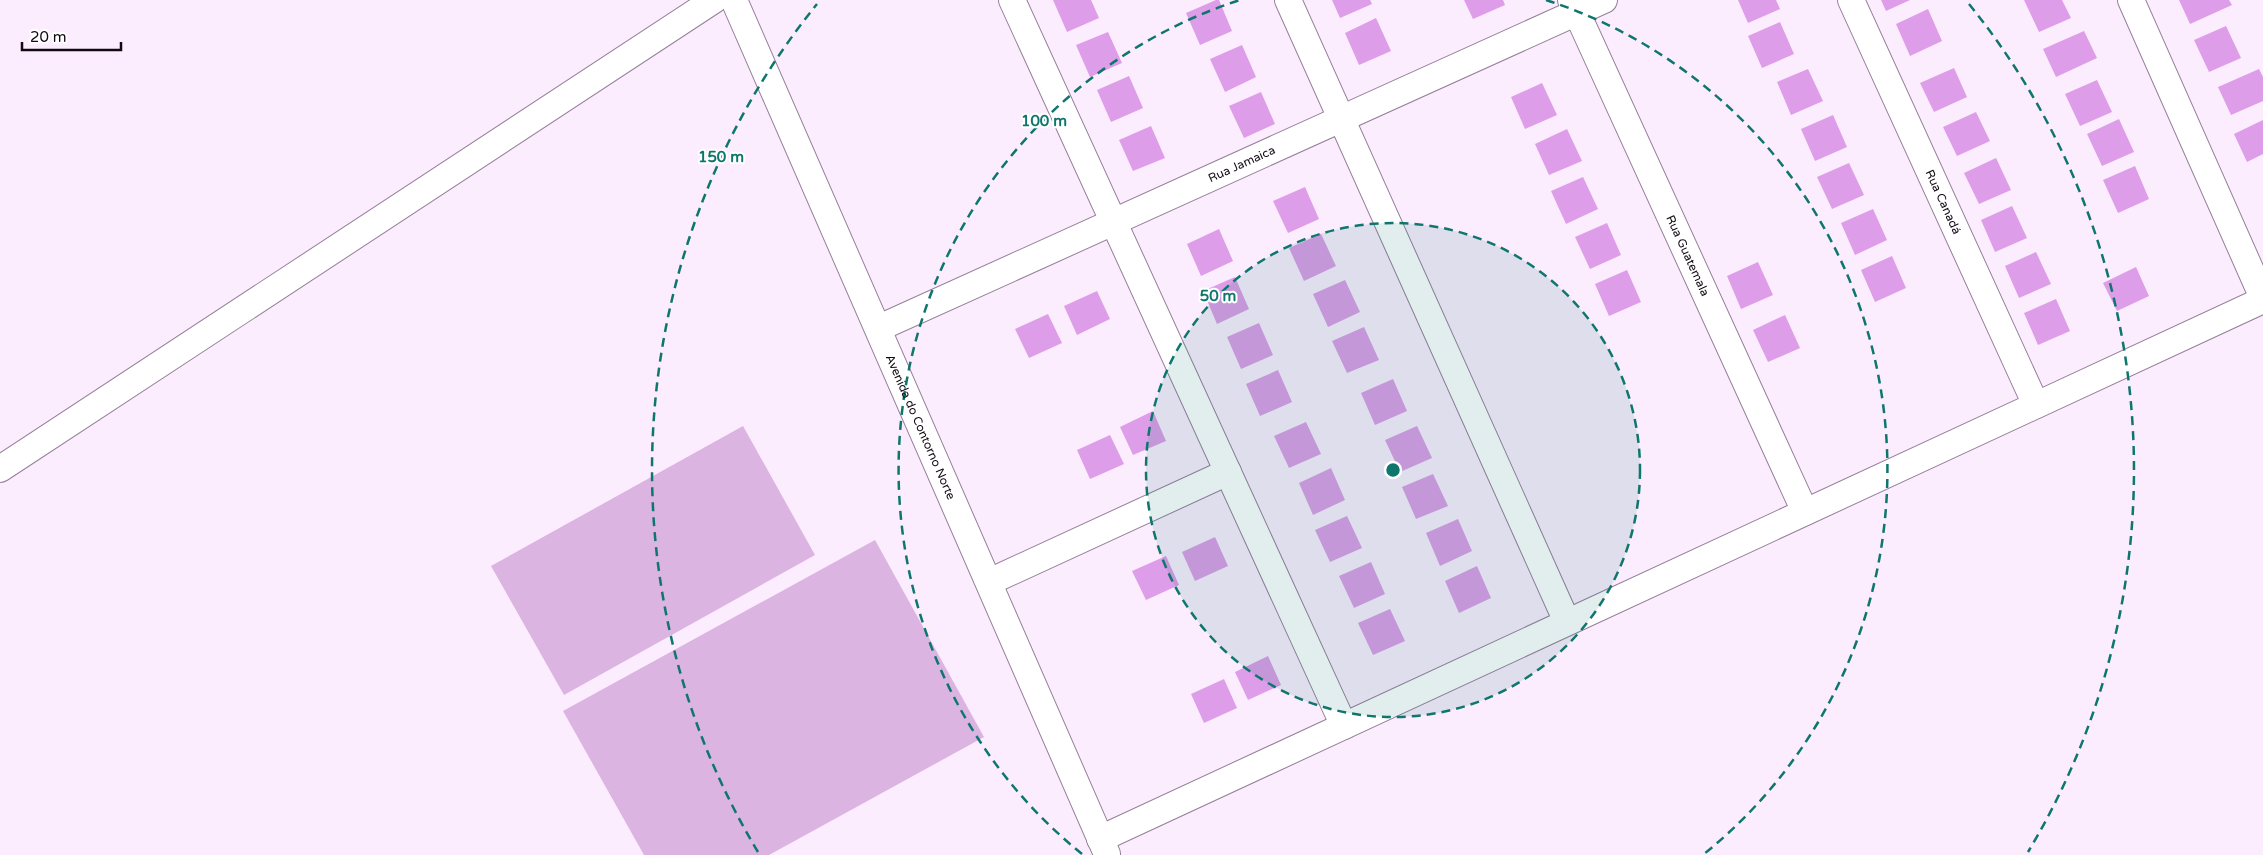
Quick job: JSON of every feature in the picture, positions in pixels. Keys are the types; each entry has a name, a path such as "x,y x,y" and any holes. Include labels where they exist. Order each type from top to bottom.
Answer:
{"street":[{"path":"0,469 714,0"},
{"name":"Avenida do Contorno Norte","path":"734,0 879,328 1104,847"},
{"path":"1012,0 1344,726"},
{"path":"1288,0 1567,622"},
{"name":"Rua Jamaica","path":"879,328 1342,119 1574,6 1604,0"},
{"name":"Rua Canadá","path":"1851,0 2036,405"},
{"path":"1104,847 1344,726 2263,299 2131,0"},
{"name":"Rua Guatemala","path":"1574,6 1805,512"},
{"path":"989,582 1228,472"}],"shaded area":[{"path":"743,426 815,555 564,695 491,566"},
{"path":"875,540 984,737 769,855 644,855 563,711"}],"building":[{"path":"1053,0 1091,0 1099,18 1067,32"},
{"path":"1219,0 1232,31 1200,45 1186,13"},
{"path":"1332,0 1370,0 1372,4 1340,18"},
{"path":"1464,0 1503,0 1505,5 1473,19"},
{"path":"1738,0 1776,0 1780,9 1748,23"},
{"path":"1881,0 1910,0 1886,11"},
{"path":"2024,0 2062,0 2071,18 2039,32"},
{"path":"2179,0 2229,0 2232,5 2190,24"},
{"path":"1928,9 1942,41 1910,56 1896,24"},
{"path":"1376,18 1391,51 1359,65 1345,33"},
{"path":"1780,22 1794,54 1762,68 1748,36"},
{"path":"2226,26 2241,58 2209,72 2194,40"},
{"path":"2084,31 2097,58 2056,77 2043,49"},
{"path":"1108,32 1122,63 1090,77 1076,45"},
{"path":"1242,45 1256,77 1225,92 1210,59"},
{"path":"1954,68 1967,97 1934,112 1920,83"},
{"path":"1808,69 1823,101 1791,115 1777,82"},
{"path":"2259,69 2263,77 2263,101 2231,115 2218,87"},
{"path":"1129,76 1143,108 1111,122 1097,90"},
{"path":"2097,80 2112,112 2080,126 2065,94"},
{"path":"1542,83 1557,115 1525,129 1511,97"},
{"path":"1261,92 1275,124 1244,138 1229,106"},
{"path":"1976,112 1990,141 1957,156 1943,127"},
{"path":"1833,115 1847,147 1815,161 1801,129"},
{"path":"2119,119 2134,152 2102,166 2087,134"},
{"path":"2263,120 2263,154 2247,162 2234,134"},
{"path":"1151,126 1165,158 1133,171 1119,140"},
{"path":"1567,129 1582,161 1549,175 1535,144"},
{"path":"1996,158 2011,190 1979,204 1964,173"},
{"path":"1849,163 1864,195 1832,209 1817,177"},
{"path":"2135,166 2149,199 2118,213 2103,180"},
{"path":"1583,177 1598,209 1566,224 1551,191"},
{"path":"1305,187 1319,219 1288,233 1273,201"},
{"path":"2012,206 2027,238 1995,252 1981,220"},
{"path":"1873,209 1887,240 1855,255 1841,223"},
{"path":"1607,223 1621,255 1590,269 1575,237"},
{"path":"1219,229 1233,261 1201,276 1187,244"},
{"path":"1321,234 1336,266 1304,281 1289,248"},
{"path":"2036,252 2051,284 2019,298 2005,266"},
{"path":"1892,256 1906,288 1875,302 1861,270"},
{"path":"1758,262 1773,295 1741,309 1727,276"},
{"path":"2136,267 2149,296 2117,311 2103,283"},
{"path":"1627,270 1641,302 1609,316 1595,284"},
{"path":"1235,277 1249,309 1217,324 1203,291"},
{"path":"1345,280 1360,312 1328,327 1313,294"},
{"path":"1097,291 1110,319 1077,335 1064,306"},
{"path":"2056,299 2070,331 2038,345 2024,313"},
{"path":"1048,314 1062,343 1029,358 1015,329"},
{"path":"1785,315 1800,348 1768,362 1753,330"},
{"path":"1259,323 1273,355 1241,369 1227,337"},
{"path":"1364,327 1379,360 1347,373 1332,341"},
{"path":"1278,370 1292,402 1260,416 1246,384"},
{"path":"1393,379 1407,411 1375,425 1361,393"},
{"path":"1153,411 1166,441 1133,455 1120,427"},
{"path":"1306,422 1321,454 1289,468 1274,436"},
{"path":"1417,426 1432,458 1400,472 1385,440"},
{"path":"1110,435 1124,464 1090,479 1077,450"},
{"path":"1331,468 1345,500 1313,515 1299,483"},
{"path":"1433,474 1448,506 1416,519 1402,487"},
{"path":"1347,516 1362,548 1330,562 1315,530"},
{"path":"1458,519 1472,551 1440,566 1426,533"},
{"path":"1215,537 1228,566 1195,581 1182,552"},
{"path":"1166,556 1179,585 1146,600 1132,571"},
{"path":"1371,562 1385,594 1354,608 1339,576"},
{"path":"1477,566 1491,598 1459,613 1445,581"},
{"path":"1390,609 1405,641 1373,655 1358,623"},
{"path":"1268,656 1281,685 1248,700 1235,672"},
{"path":"1224,679 1237,708 1204,723 1191,694"}]}
